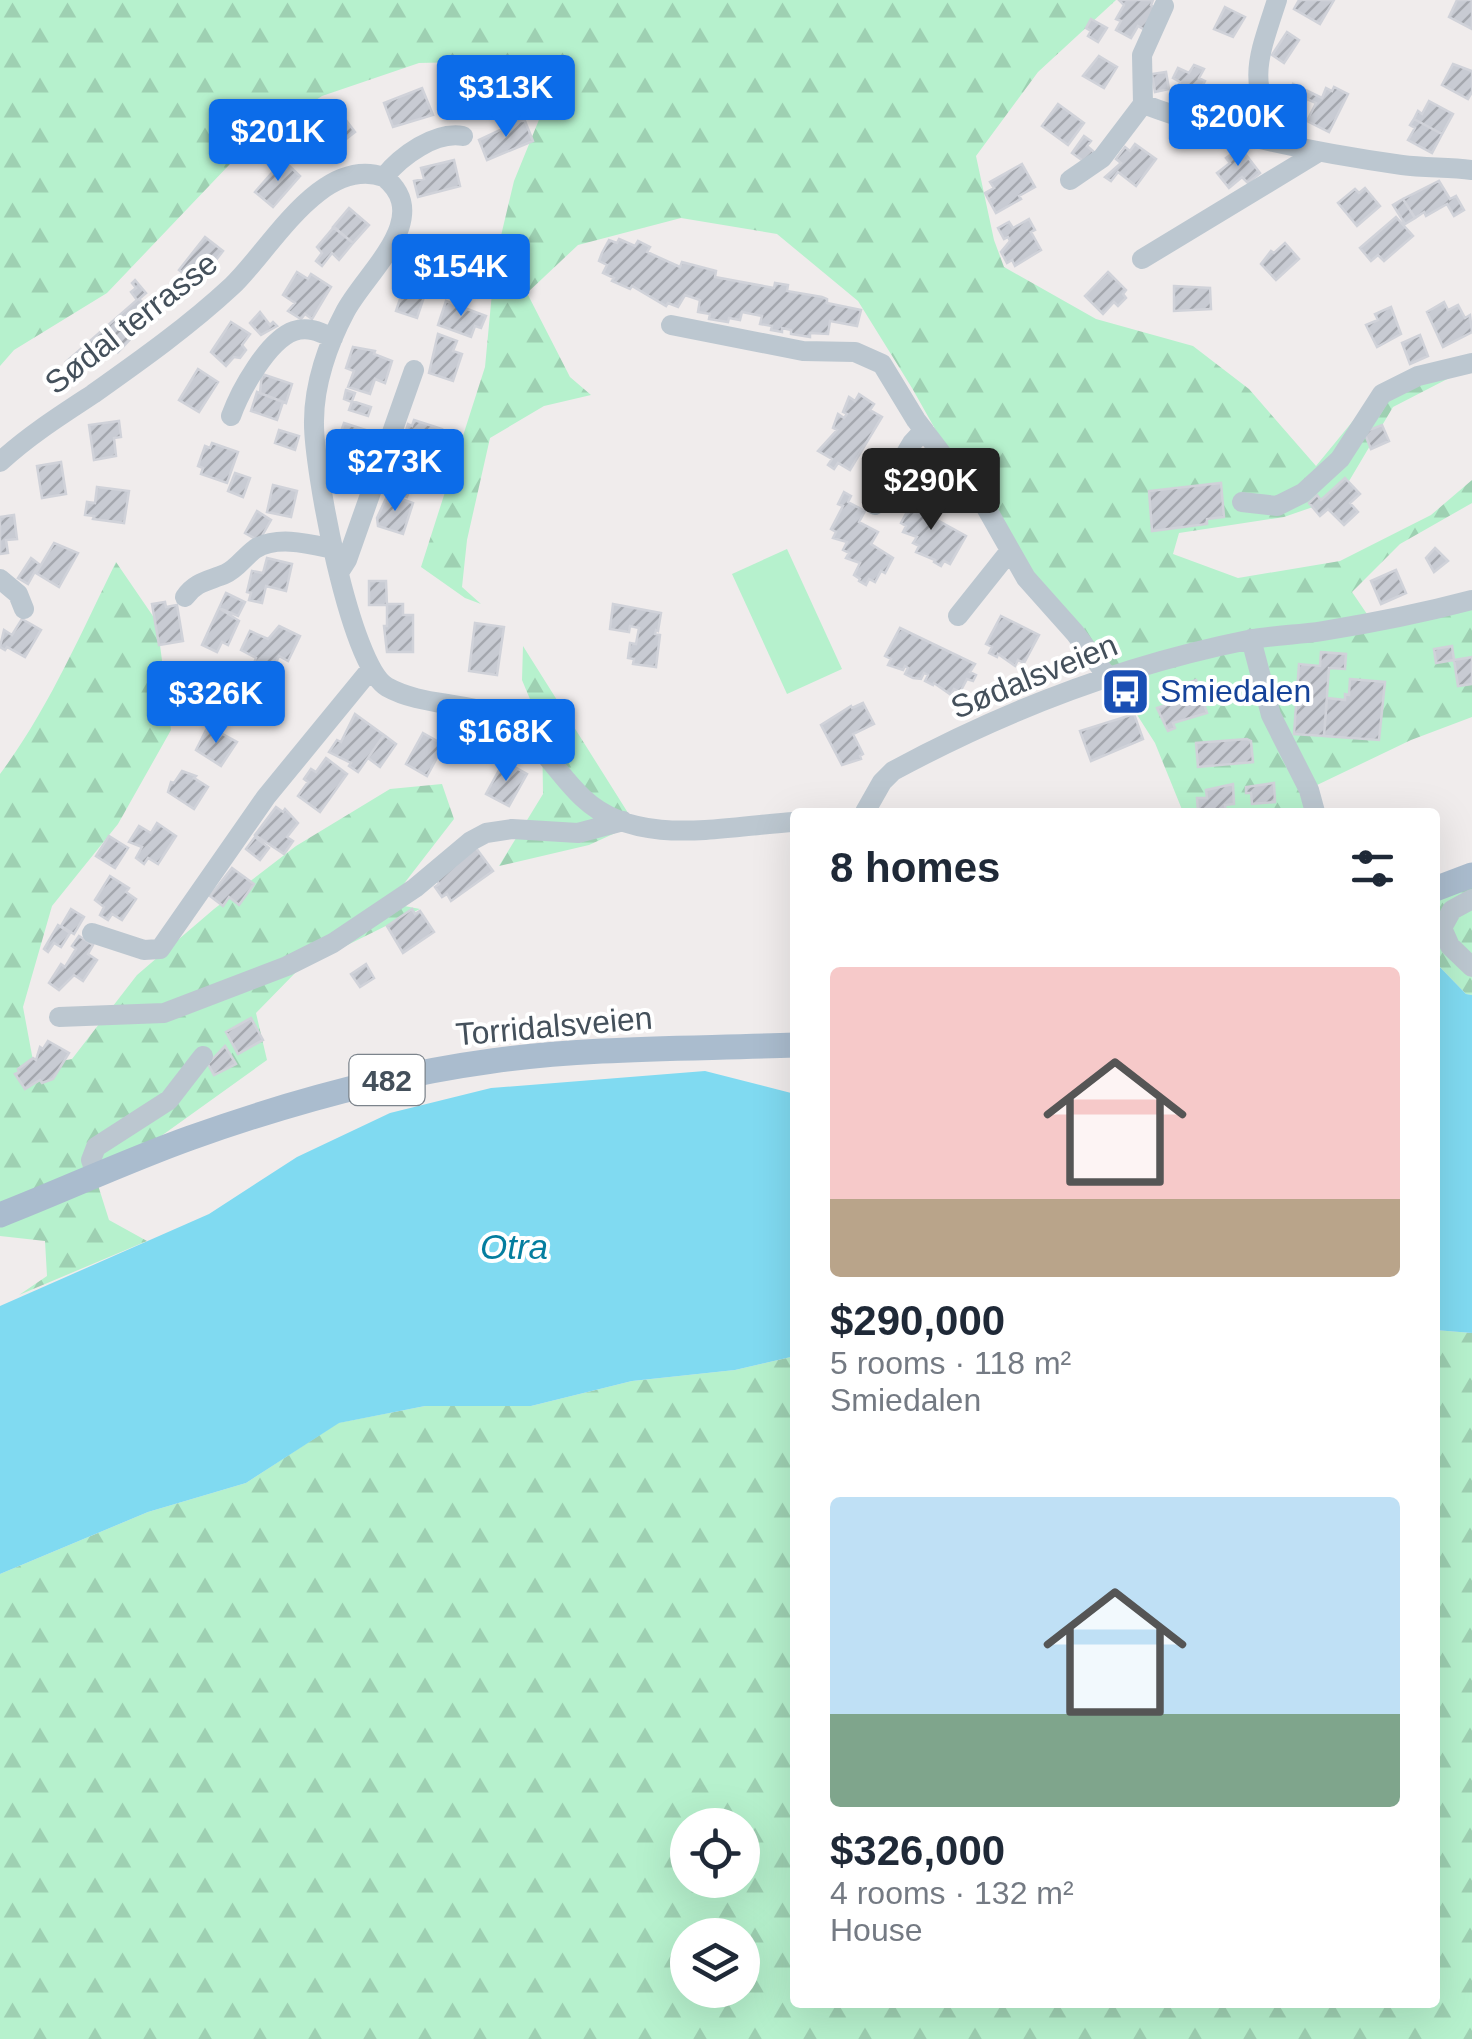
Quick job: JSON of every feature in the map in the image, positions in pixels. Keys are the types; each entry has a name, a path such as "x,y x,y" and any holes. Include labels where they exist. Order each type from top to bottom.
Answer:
{"main road":[{"path":"1440,886 1472,875"},
{"name":"Torridalsveien","path":"0,1215 188,1138 318,1096 434,1070 594,1050 790,1045"}],"street":[{"path":"1277,0 1256,84 1278,142"},
{"path":"1070,180 1102,158 1143,104 1142,56 1164,6"},
{"path":"1143,104 1317,153 1472,170"},
{"path":"462,136 450,134 423,146 393,166 384,177 400,198 401,227 396,240 344,313 318,386 314,425 318,482 360,647 370,670 387,687 408,696 484,710 510,723 537,744 590,804 623,821 646,827 694,830 790,822"},
{"path":"1142,259 1317,153"},
{"name":"Sødal terrasse","path":"0,462 187,326 242,276 290,218 314,196 342,177 358,172 384,177"},
{"path":"671,325 803,351 855,352 882,364 924,430 980,497 1026,578 1076,633 1107,676"},
{"path":"231,416 238,395 282,337 306,329 333,338"},
{"path":"1242,502 1277,506 1302,493 1340,459 1382,394 1418,376 1472,364"},
{"path":"340,572 414,370"},
{"path":"876,504 912,442 924,430"},
{"path":"185,597 194,585 225,574 256,548 268,544 296,542 333,549"},
{"path":"958,616 1009,552"},
{"path":"0,579 18,594 24,610"},
{"name":"Sødalsveien","path":"866,808 882,782 894,771 976,728 1107,676 1251,640 1420,614 1472,600"},
{"path":"1251,640 1272,715 1314,808"},
{"path":"92,933 144,950 160,949 266,796 370,670"},
{"path":"59,1017 164,1013 287,966 333,943 415,888 486,833 512,829 578,833 623,821"},
{"path":"1472,899 1452,910 1442,928 1450,946 1472,967"},
{"path":"96,1174 91,1160 96,1148 169,1100 203,1056"}],"green space":[{"path":"0,0 1116,0 1038,72 976,156 994,240 1004,267 1096,319 1193,346 1249,389 1316,466 1371,399 1457,374 1393,407 1339,498 1284,517 1179,533 1173,554 1238,578 1340,561 1431,515 1472,480 1472,503 1400,544 1352,592 1369,617 1472,596 1472,717 1411,740 1315,786 1311,808 1181,808 1155,743 1097,652 1045,595 965,482 858,301 777,234 681,218 578,245 527,293 570,377 591,395 544,406 490,438 467,540 462,587 481,604 465,598 421,567 485,367 495,261 514,181 545,105 504,61 419,63 322,96 250,143 107,293 14,350 0,366"},
{"path":"787,549 842,669 787,694 732,574"},
{"path":"116,562 157,622 171,730 118,824 52,906 23,1007 34,1066 72,1059 137,975 214,909 296,846 390,789 442,784 454,819 389,903 420,909 299,969 256,1013 267,1060 97,1182 109,1220 147,1241 19,1295 47,1276 45,1241 0,1236 0,774 49,698"},
{"path":"523,646 635,824 589,845 499,866 543,794 542,728 522,680"},
{"path":"1472,875 1472,995 1466,994 1440,967 1440,888"},
{"path":"1440,1330 1472,1333 1472,2039 0,2039 0,1574 148,1512 246,1483 338,1423 425,1406 531,1406 632,1381 735,1370 790,1357 790,2008 1440,2008"}],"water":[{"path":"1440,967 1466,994 1472,995 1472,1333 1440,1330"},
{"name":"Otra","path":"705,1071 790,1093 790,1357 735,1370 632,1381 531,1406 425,1406 339,1423 246,1483 148,1512 0,1574 0,1306 209,1214 297,1157 390,1113 491,1088"}],"building":[{"path":"1119,0 1153,0 1151,5 1156,9 1145,30 1138,26 1131,38 1116,30 1121,21 1116,19 1124,5"},
{"path":"1299,0 1334,0 1320,24 1294,9"},
{"path":"1457,0 1472,0 1472,29 1449,17"},
{"path":"1225,7 1245,17 1233,37 1214,29"},
{"path":"1091,19 1107,28 1098,42 1088,36 1091,31 1086,28"},
{"path":"1287,32 1299,40 1284,63 1272,55"},
{"path":"1099,56 1117,67 1104,88 1083,76"},
{"path":"1453,64 1472,71 1468,99 1442,85"},
{"path":"1194,65 1204,69 1199,78 1205,81 1193,103 1174,93 1180,82 1173,78 1178,68 1189,73"},
{"path":"472,68 473,75 489,74 492,89 467,97 460,101 461,105 453,107 446,81 467,76 465,69"},
{"path":"1166,72 1169,89 1155,92 1152,74"},
{"path":"1293,84 1322,98 1326,88 1332,91 1334,87 1348,94 1329,132 1307,121 1316,103 1307,99 1300,113 1283,105"},
{"path":"422,88 433,115 393,127 384,103"},
{"path":"1429,101 1453,114 1442,134 1414,119"},
{"path":"1058,104 1084,123 1068,145 1042,126"},
{"path":"342,115 355,132 327,154 310,128 325,116 331,124"},
{"path":"1414,119 1442,134 1432,153 1408,140 1415,128 1410,125"},
{"path":"525,121 533,141 487,160 479,140"},
{"path":"1084,136 1091,141 1087,146 1094,152 1086,163 1072,153"},
{"path":"1135,144 1156,159 1136,186 1118,172 1111,181 1105,177 1121,163 1116,159 1125,147 1130,151"},
{"path":"1237,150 1240,154 1243,151 1260,173 1248,183 1242,177 1229,188 1217,173 1230,163 1226,158"},
{"path":"283,160 300,176 273,207 255,192"},
{"path":"454,160 460,186 418,197 414,181 424,179 421,168"},
{"path":"1022,164 1035,187 996,213 985,193 994,188 990,182"},
{"path":"1439,181 1450,199 1456,196 1464,210 1454,216 1447,204 1415,218 1403,199"},
{"path":"1365,188 1380,206 1357,226 1338,203 1355,189 1359,193"},
{"path":"1403,199 1415,218 1405,224 1393,205"},
{"path":"349,208 369,225 353,243 333,227"},
{"path":"1396,217 1413,236 1384,261 1378,255 1371,261 1360,248"},
{"path":"1029,219 1041,250 1015,266 1012,260 1007,263 1001,252 1010,241 1008,237 1004,239 998,228 1009,222 1013,228"},
{"path":"334,227 353,243 339,260 332,253 322,266 316,261 322,253 317,247"},
{"path":"205,237 223,251 197,284 179,270"},
{"path":"619,239 635,246 638,241 650,247 647,252 680,267 682,262 716,271 715,277 774,288 775,283 788,285 787,291 861,310 857,326 830,321 828,334 810,333 810,337 782,328 782,332 771,330 772,326 760,324 762,316 742,312 740,320 709,319 710,314 698,312 700,300 685,295 678,307 668,303 666,306 603,273 607,265 599,261 602,253 609,240 617,243"},
{"path":"1285,243 1299,259 1276,280 1261,264 1271,251 1274,253"},
{"path":"297,272 308,279 311,274 331,287 312,319 305,314 301,319 288,311 295,303 283,295"},
{"path":"1108,272 1126,290 1126,298 1118,306 1114,302 1103,314 1085,296"},
{"path":"135,280 146,293 139,299 147,307 130,322 138,331 118,352 98,359 86,369 71,368 66,362 137,300 131,292 136,288 132,283"},
{"path":"1174,286 1210,288 1211,309 1174,311"},
{"path":"404,287 425,294 417,318 396,311"},
{"path":"446,301 486,316 481,328 475,326 471,337 438,325"},
{"path":"1444,302 1448,310 1458,305 1465,318 1470,315 1472,332 1443,347 1427,312"},
{"path":"1391,307 1401,334 1377,347 1366,325 1378,320 1375,314"},
{"path":"260,312 270,325 273,322 277,326 261,335 250,323"},
{"path":"231,322 250,334 242,345 246,350 240,358 234,357 226,366 211,352"},
{"path":"438,334 457,341 453,351 462,354 453,381 429,373"},
{"path":"1420,335 1428,356 1410,364 1402,343"},
{"path":"353,347 375,351 374,354 392,361 385,383 375,379 370,394 348,387 354,371 346,368"},
{"path":"198,369 218,382 199,412 179,400"},
{"path":"262,374 292,384 286,403 260,393"},
{"path":"346,390 355,393 352,401 371,407 368,416 349,410 352,402 344,399"},
{"path":"257,392 283,402 277,420 251,411"},
{"path":"859,394 874,404 870,410 882,417 850,470 838,463 834,469 828,465 832,459 818,451 837,430 833,428 838,414 844,418 847,414 843,412 849,397 855,401"},
{"path":"414,420 442,429 430,451 418,447 416,453 404,449 408,424 412,426"},
{"path":"119,421 121,437 114,438 116,456 94,460 89,425"},
{"path":"344,423 366,430 354,465 332,457"},
{"path":"1382,425 1389,441 1371,449 1364,432"},
{"path":"279,430 299,436 295,450 275,443"},
{"path":"212,443 238,452 227,483 201,474 203,468 198,466 205,446 210,448"},
{"path":"61,462 66,494 42,498 37,466"},
{"path":"402,469 415,473 407,497 391,492"},
{"path":"235,473 250,478 243,497 228,491"},
{"path":"1345,478 1360,494 1350,503 1358,512 1344,525 1328,509 1320,516 1309,503 1317,495 1321,500"},
{"path":"1221,483 1224,517 1207,519 1207,524 1152,531 1149,491"},
{"path":"273,485 297,491 291,517 267,512"},
{"path":"97,487 129,491 124,523 85,515 87,502 95,503"},
{"path":"844,492 851,496 848,502 865,511 859,522 878,532 871,544 893,558 885,573 881,571 875,582 869,579 866,585 854,575 860,563 846,558 849,553 843,550 847,542 833,538 836,532 831,529 843,506 838,504"},
{"path":"388,494 413,503 403,534 378,526 377,518"},
{"path":"916,495 936,506 930,516 966,536 950,564 944,561 941,566 916,552 919,546 913,543 917,537 903,532 906,526 901,523"},
{"path":"257,511 271,520 259,541 245,533"},
{"path":"14,515 17,539 6,540 8,553 0,554 0,517"},
{"path":"54,543 78,553 59,587 36,573"},
{"path":"1435,548 1448,561 1434,572 1426,558"},
{"path":"31,558 39,564 28,584 18,578"},
{"path":"267,558 292,564 286,591 266,586 262,603 249,600 252,571 263,573"},
{"path":"1396,570 1406,593 1381,604 1371,581"},
{"path":"369,581 386,581 387,605 369,605"},
{"path":"226,593 245,602 238,616 219,608"},
{"path":"165,602 166,607 177,605 183,641 159,645 152,604"},
{"path":"387,604 403,604 403,615 413,615 413,652 387,652"},
{"path":"613,604 661,613 655,634 660,635 656,667 633,664 634,659 628,658 630,643 636,644 639,628 630,626 629,632 610,629"},
{"path":"219,608 239,621 228,645 222,642 217,652 202,645"},
{"path":"1001,616 1039,635 1024,663 1018,660 1015,666 998,654 997,657 989,653 992,647 986,644"},
{"path":"22,619 41,630 25,657 0,647 4,630 12,635"},
{"path":"475,623 504,627 497,675 469,671"},
{"path":"279,626 300,636 288,661 279,656 274,667 268,664 266,669 241,650 250,631 268,639"},
{"path":"900,628 975,664 970,672 976,675 973,681 967,679 960,692 954,689 951,695 925,681 928,675 924,673 921,679 913,678 905,674 905,666 903,670 888,665 891,659 885,656"},
{"path":"1452,646 1454,660 1436,663 1434,649"},
{"path":"1321,652 1346,654 1345,669 1329,668 1324,736 1294,734 1299,664 1320,666"},
{"path":"1472,657 1472,684 1458,686 1454,660"},
{"path":"218,665 235,670 222,696 207,685"},
{"path":"1350,679 1385,682 1379,740 1324,736 1327,698 1345,700"},
{"path":"1196,680 1207,713 1173,723 1175,728 1168,731 1157,708 1175,702 1170,689"},
{"path":"247,683 277,699 269,711 262,707 248,724 225,708 241,685 245,687"},
{"path":"863,703 874,724 853,734 863,754 861,759 842,765 821,725"},
{"path":"355,714 384,735 358,772 349,766 351,763 329,752 337,740 341,742"},
{"path":"1134,714 1143,739 1091,761 1080,731"},
{"path":"208,726 237,742 221,766 196,750"},
{"path":"423,733 444,745 427,776 406,764"},
{"path":"384,735 396,744 380,767 368,758"},
{"path":"1251,741 1253,762 1198,767 1196,743"},
{"path":"326,758 347,774 320,812 298,796 311,769 316,772"},
{"path":"504,761 527,774 509,806 486,794"},
{"path":"182,771 196,776 208,787 194,809 168,792 171,782"},
{"path":"1274,783 1275,802 1252,804 1246,787"},
{"path":"1233,784 1234,804 1225,808 1198,808 1197,798 1207,798 1206,790"},
{"path":"276,807 283,812 285,809 298,823 287,837 293,841 284,854 255,835"},
{"path":"157,823 176,836 158,864 148,858 144,864 136,858 142,847 129,842 139,826 151,833"},
{"path":"109,836 128,848 115,868 96,856"},
{"path":"255,837 269,848 260,860 246,849"},
{"path":"476,848 493,871 451,901 447,894 442,897 435,887 439,884 435,877"},
{"path":"232,868 254,884 239,905 229,897 223,906 210,896"},
{"path":"110,876 129,888 126,892 136,899 122,920 112,914 108,920 100,915 104,907 95,900"},
{"path":"71,909 84,917 74,934 61,926"},
{"path":"412,909 415,914 420,911 434,932 403,953 387,926"},
{"path":"58,925 70,933 61,947 54,943 48,952 44,949"},
{"path":"79,936 93,945 88,954 97,960 83,981 74,975 59,990 49,983 61,964 65,967"},
{"path":"366,964 374,978 360,987 351,974"},
{"path":"251,1018 263,1040 238,1054 226,1032"},
{"path":"48,1041 69,1053 53,1079 42,1083 40,1080 25,1089 15,1074 33,1058 36,1060 40,1047 43,1049"},
{"path":"225,1046 236,1064 214,1075 208,1064"}],"place":[{"name":"Smiedalen","path":"1125,691"}]}
